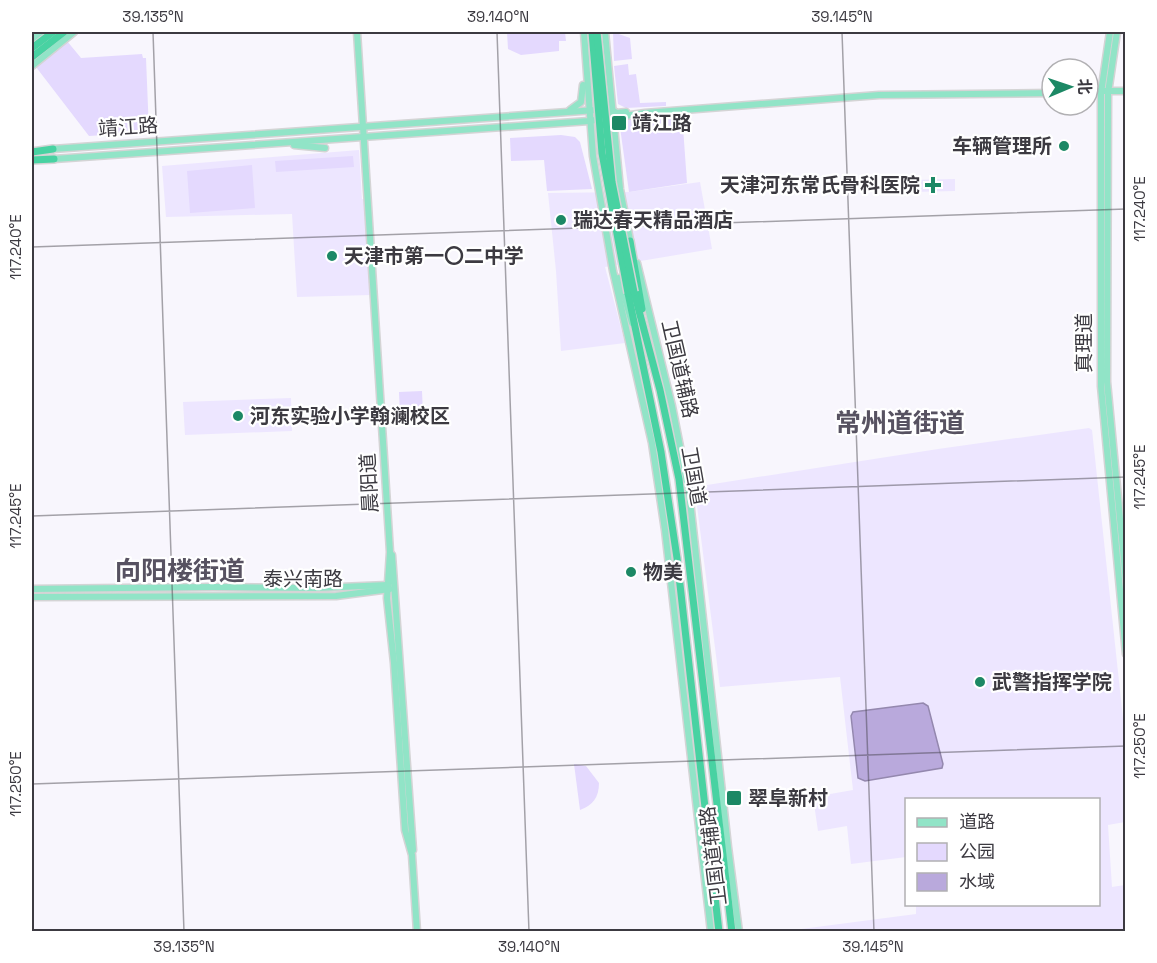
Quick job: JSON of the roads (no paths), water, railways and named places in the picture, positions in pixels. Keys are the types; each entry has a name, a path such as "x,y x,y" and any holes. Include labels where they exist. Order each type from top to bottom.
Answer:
{"highway":[{"path":"32,48 53,32"},
{"path":"32,57 64,32"},
{"name":"卫国道","path":"592,32 602,153 631,292 644,329 679,479 732,932"},
{"name":"卫国道","path":"597,32 610,171 631,292 634,330 657,429 677,558 719,932"},
{"name":"靖江路","path":"32,152 53,149"},
{"name":"靖江路","path":"32,160 54,159"},
{"path":"630,241 644,329"},
{"path":"696,614 704,613"}],"main road":[{"path":"32,39 41,32"},
{"path":"32,66 74,32"},
{"name":"晨阳道","path":"358,32 367,137 390,552 387,567 418,932"},
{"name":"卫国道辅路","path":"584,32 593,156 652,443 667,542 711,932"},
{"name":"卫国道辅路","path":"605,32 610,108 620,189 630,241 684,459 704,613 730,869 740,932"},
{"name":"真理道","path":"1100,86 1110,32"},
{"name":"真理道","path":"1100,90 1110,81 1117,32"},
{"path":"567,112 579,106 583,98 582,68 585,54"},
{"path":"591,114 603,100 608,84"},
{"path":"1100,91 1125,92"},
{"path":"1100,91 1125,92"},
{"name":"靖江路","path":"53,149 567,112 611,118 880,95 1040,92"},
{"name":"靖江路","path":"54,159 566,122 610,108 621,113 879,93 1040,92"},
{"name":"真理道","path":"1100,92 1108,103 1108,411 1125,582"},
{"path":"1108,103 1111,97 1118,93"},
{"name":"真理道","path":"1099,117 1102,412 1125,654"},
{"path":"367,137 370,130 378,126"},
{"path":"367,154 371,139 379,135"},
{"path":"593,156 596,146 601,141 610,142 616,151"},
{"path":"281,144 325,148"},
{"name":"晨阳道","path":"367,154 393,573 389,587"},
{"path":"611,251 634,330"},
{"path":"667,542 677,558"},
{"path":"369,584 381,577 387,567"},
{"name":"泰兴南路","path":"32,589 316,588 369,584 389,587"},
{"name":"泰兴南路","path":"32,597 336,596 370,593 389,587"}],"water":[{"path":"923,703 928,706 943,764 942,768 865,781 858,778 851,716 853,712"}],"place":[{"name":"靖江路","path":"619,123"},
{"name":"车辆管理所","path":"1064,146"},
{"name":"天津河东常氏骨科医院","path":"933,185"},
{"name":"瑞达春天精品酒店","path":"561,220"},
{"name":"天津市第一〇二中学","path":"332,256"},
{"name":"河东实验小学翰澜校区","path":"238,416"},
{"name":"物美","path":"631,572"},
{"name":"武警指挥学院","path":"980,682"},
{"name":"翠阜新村","path":"734,798"}],"district":[{"name":"常州道街道","path":"900,423"},
{"name":"向阳楼街道","path":"180,571"}]}
